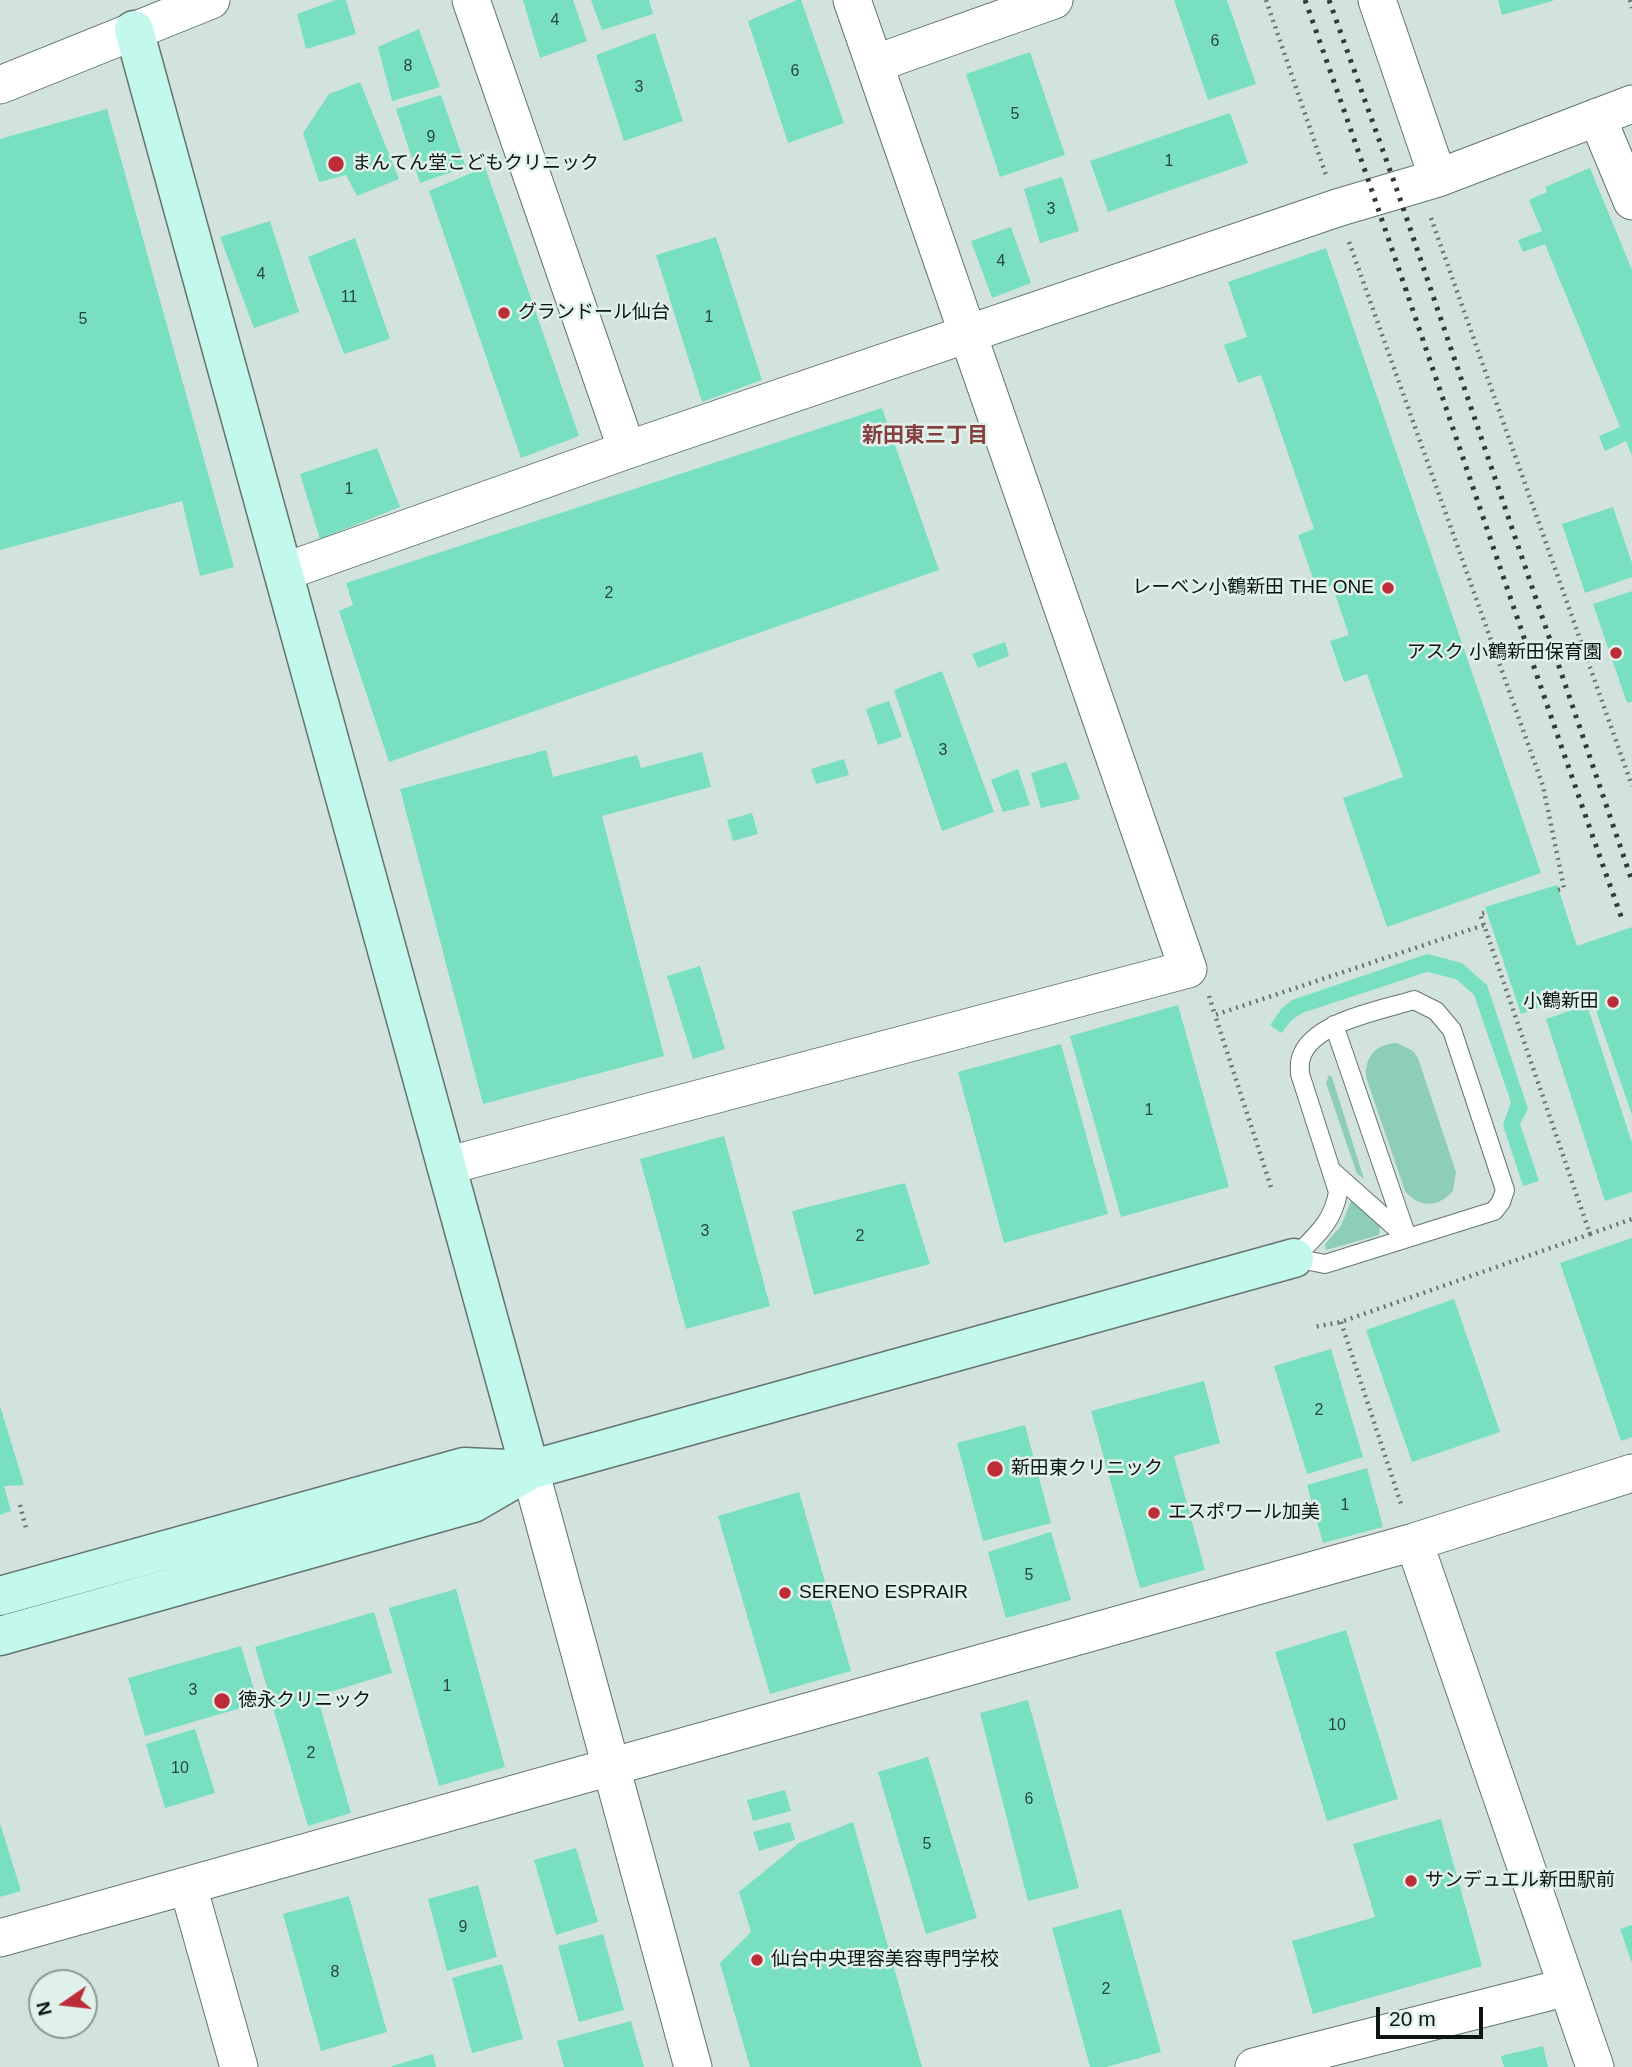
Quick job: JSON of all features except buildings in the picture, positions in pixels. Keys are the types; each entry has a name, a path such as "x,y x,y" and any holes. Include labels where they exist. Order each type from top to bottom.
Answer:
{"street":[{"path":"0,85 135,15 211,0"},
{"path":"471,0 627,450"},
{"path":"446,1166 1188,969 852,0"},
{"path":"874,64 1054,0"},
{"path":"1377,0 1429,181"},
{"path":"135,15 284,572 692,2067"},
{"path":"284,572 627,450 1337,208 1429,181 1632,104"},
{"path":"1597,117 1632,201"},
{"path":"0,1636 473,1503 530,1470 1294,1258"},
{"path":"0,1596 464,1467 530,1470"},
{"path":"0,1938 1414,1542 1632,1473"},
{"path":"1414,1542 1594,2067"},
{"path":"188,1886 239,2067"},
{"path":"1254,2067 1567,1987"}],"lane":[{"path":"1413,1000 1436,1011 1452,1030 1505,1190 1501,1202 1494,1211 1325,1264 1294,1258 1328,1223 1338,1192 1300,1074 1301,1058 1311,1040 1334,1025 1413,1000"},
{"path":"1334,1025 1407,1237"},
{"path":"1330,1169 1407,1237"}],"path":[{"path":"1266,0 1337,208 1543,786 1564,888 1558,890"},
{"path":"1630,0 1632,8"},
{"path":"1429,181 1632,786"},
{"path":"1487,912 1480,914 1590,1234"},
{"path":"1271,1187 1215,1016 1484,925"},
{"path":"1314,1327 1341,1322 1632,1219"},
{"path":"1341,1322 1414,1542"},
{"path":"20,1506 27,1532"}],"green space":[{"path":"1397,1043 1413,1051 1418,1058 1456,1172 1453,1191 1435,1203 1416,1201 1405,1191 1366,1077 1367,1063 1373,1052 1383,1046"},
{"path":"1329,1075 1332,1077 1364,1179 1357,1174 1326,1083"},
{"path":"1351,1201 1376,1221 1380,1227 1379,1235 1326,1250 1325,1244 1341,1226"}],"railway":[{"path":"1305,0 1622,919"},
{"path":"1329,0 1397,190 1632,881"}],"place":[{"name":"まんてん堂こどもクリニック","path":"336,164"},
{"name":"グランドール仙台","path":"504,313"},
{"name":"レーベン小鶴新田 THE ONE","path":"1388,588"},
{"name":"アスク 小鶴新田保育園","path":"1616,653"},
{"name":"小鶴新田","path":"1613,1002"},
{"name":"新田東クリニック","path":"995,1469"},
{"name":"エスポワール加美","path":"1154,1513"},
{"name":"SERENO ESPRAIR","path":"785,1593"},
{"name":"徳永クリニック","path":"222,1701"},
{"name":"サンデュエル新田駅前","path":"1411,1881"},
{"name":"仙台中央理容美容専門学校","path":"757,1960"}],"district":[{"name":"新田東三丁目","path":"925,436"}]}
